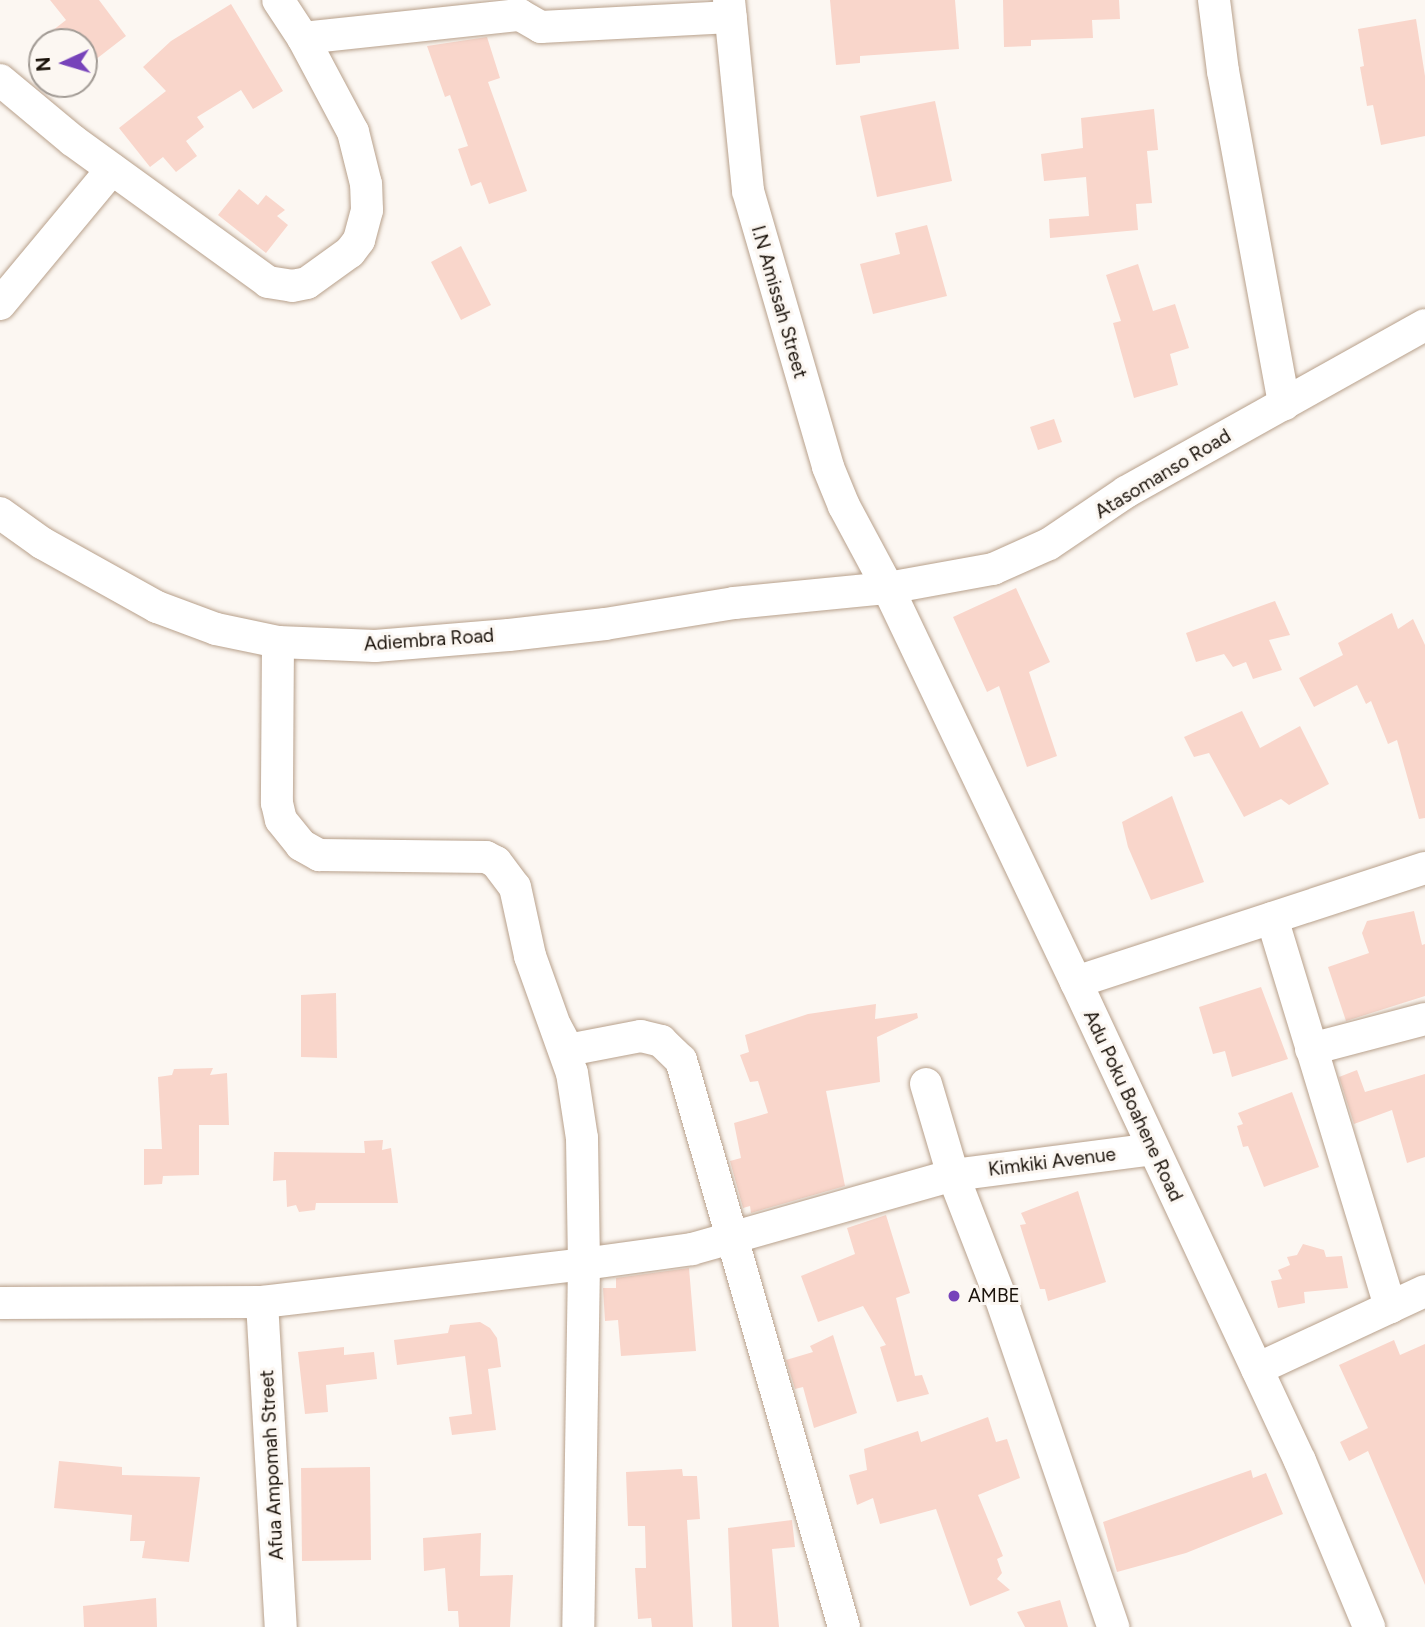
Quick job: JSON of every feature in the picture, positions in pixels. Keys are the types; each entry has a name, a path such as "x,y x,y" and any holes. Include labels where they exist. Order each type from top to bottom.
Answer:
{"street":[{"path":"0,80 112,169 268,282 292,286 307,283 350,252 359,240 367,210 366,184 353,132 303,38 278,0"},
{"path":"1214,0 1223,71 1284,404"},
{"path":"303,38 519,7 541,27 730,9"},
{"name":"I.N Amissah Street","path":"730,9 748,191 760,240 828,467 844,506 888,588"},
{"path":"0,304 112,169"},
{"name":"Atasomanso Road","path":"888,588 993,569 1049,544 1126,492 1425,325"},
{"name":"Adiembra Road","path":"0,513 42,543 157,607 216,629 278,642 375,646 509,635 605,624 734,603 888,588"},
{"name":"Adu Poku Boahene Road","path":"888,588 1300,1461 1369,1627"},
{"path":"278,642 277,803 281,820 301,845 319,855 486,857 496,862 515,887 530,956 572,1073 579,1107 584,1264 578,1627"},
{"path":"1076,982 1425,868"},
{"path":"1272,918 1390,1307"},
{"path":"1311,1049 1425,1019"},
{"path":"556,1026 568,1049 641,1036 661,1041 681,1060 844,1627"},
{"path":"926,1084 953,1175 1001,1299 1113,1627"},
{"name":"Kimkiki Avenue","path":"0,1303 262,1303 584,1264 692,1249 953,1175 1152,1149"},
{"path":"1257,1369 1425,1291"},
{"name":"Afua Ampomah Street","path":"262,1303 281,1627"}],"building":[{"path":"50,0 99,0 126,36 98,58 98,28 56,28 66,20"},
{"path":"830,0 955,0 959,49 860,56 860,63 836,65"},
{"path":"1003,0 1119,0 1120,19 1092,20 1093,38 1031,40 1031,46 1004,47"},
{"path":"231,4 283,91 253,109 241,90 197,117 204,127 186,141 197,156 176,172 163,157 150,167 119,128 166,91 143,67 171,41"},
{"path":"1416,19 1425,76 1425,136 1381,145 1373,105 1367,106 1360,67 1364,66 1358,29"},
{"path":"487,37 500,78 488,82 527,191 489,204 481,182 471,186 458,149 468,146 450,95 445,97 427,46"},
{"path":"935,101 952,181 877,197 860,116"},
{"path":"1154,109 1158,150 1147,151 1152,203 1136,204 1138,230 1050,238 1049,219 1089,216 1086,177 1044,181 1041,154 1083,148 1081,118"},
{"path":"239,189 258,205 266,195 285,210 277,216 288,225 266,253 218,215"},
{"path":"927,225 947,296 873,314 860,264 900,254 895,233"},
{"path":"461,246 491,305 461,320 431,262"},
{"path":"1138,264 1153,311 1175,304 1189,348 1170,354 1178,385 1134,398 1113,323 1121,321 1106,275"},
{"path":"1054,419 1062,442 1038,450 1030,427"},
{"path":"1016,588 1050,662 1029,672 1057,756 1027,767 999,686 987,692 953,617"},
{"path":"1275,601 1290,635 1269,640 1282,670 1253,679 1246,662 1233,667 1224,654 1196,662 1186,633"},
{"path":"1392,613 1398,629 1413,619 1425,645 1425,818 1419,819 1397,740 1388,744 1371,701 1366,704 1357,685 1314,707 1299,678 1343,655 1338,643"},
{"path":"1242,711 1260,748 1300,726 1329,784 1289,805 1281,799 1244,817 1209,753 1194,757 1184,737"},
{"path":"1172,796 1204,882 1151,900 1128,847 1122,822"},
{"path":"1414,911 1422,945 1425,944 1425,996 1346,1021 1328,967 1369,953 1362,933 1367,921"},
{"path":"1261,987 1288,1059 1232,1077 1225,1051 1213,1054 1199,1007"},
{"path":"336,993 337,1058 301,1057 301,995"},
{"path":"876,1004 875,1019 917,1013 918,1018 877,1037 880,1082 826,1091 845,1186 751,1213 750,1206 743,1208 730,1161 741,1158 734,1123 768,1113 758,1081 750,1082 740,1055 749,1052 745,1035 808,1014"},
{"path":"213,1068 210,1075 227,1073 229,1125 199,1125 199,1175 163,1176 162,1184 144,1185 144,1149 162,1149 158,1077 172,1075 174,1069"},
{"path":"1357,1070 1365,1092 1425,1074 1425,1157 1407,1163 1392,1110 1354,1124 1339,1077"},
{"path":"1292,1092 1319,1167 1264,1187 1248,1146 1243,1147 1237,1126 1243,1124 1238,1113"},
{"path":"383,1140 382,1150 391,1148 398,1203 316,1203 315,1210 299,1212 296,1205 287,1207 286,1180 273,1181 274,1152 365,1153 364,1141"},
{"path":"1078,1191 1106,1282 1048,1301 1045,1289 1040,1289 1020,1225 1026,1224 1021,1213"},
{"path":"886,1215 910,1293 896,1298 915,1376 922,1375 929,1394 897,1402 880,1347 886,1345 863,1306 818,1322 801,1276 855,1254 847,1228"},
{"path":"1303,1244 1324,1250 1326,1257 1342,1256 1348,1288 1304,1292 1305,1303 1278,1308 1271,1281 1282,1279 1278,1270 1290,1265 1287,1257 1297,1255"},
{"path":"689,1268 696,1351 621,1356 618,1320 605,1321 603,1288 616,1288 616,1278"},
{"path":"480,1322 490,1328 497,1338 501,1367 488,1369 496,1430 452,1435 449,1417 472,1414 465,1356 397,1365 394,1340 448,1333 450,1325"},
{"path":"833,1335 857,1413 814,1428 803,1387 795,1389 786,1360 813,1352 810,1346"},
{"path":"1394,1340 1400,1355 1425,1344 1425,1585 1368,1451 1349,1461 1340,1442 1368,1428 1339,1365"},
{"path":"344,1347 344,1355 374,1352 377,1379 326,1385 328,1412 305,1414 298,1352"},
{"path":"988,1417 996,1442 1007,1439 1020,1478 978,1495 1003,1556 997,1559 1002,1573 997,1579 1010,1590 970,1606 936,1509 880,1524 873,1498 857,1505 849,1475 867,1470 864,1449 918,1431 921,1442"},
{"path":"59,1461 122,1467 122,1475 200,1477 189,1562 142,1558 145,1541 130,1541 132,1515 54,1508"},
{"path":"370,1467 371,1560 302,1561 301,1468"},
{"path":"682,1469 683,1476 697,1476 700,1519 687,1520 693,1627 652,1627 651,1618 638,1619 635,1568 646,1568 645,1526 628,1526 626,1472"},
{"path":"1251,1470 1253,1478 1266,1473 1283,1514 1186,1553 1117,1572 1103,1522"},
{"path":"792,1520 795,1547 772,1549 779,1627 732,1627 728,1528"},
{"path":"481,1533 480,1576 513,1575 510,1627 459,1627 458,1611 448,1611 445,1568 424,1571 423,1538"},
{"path":"156,1598 157,1627 84,1627 83,1606"},
{"path":"1060,1600 1068,1627 1025,1627 1017,1612"}],"place":[{"name":"AMBE","path":"954,1296"}]}
